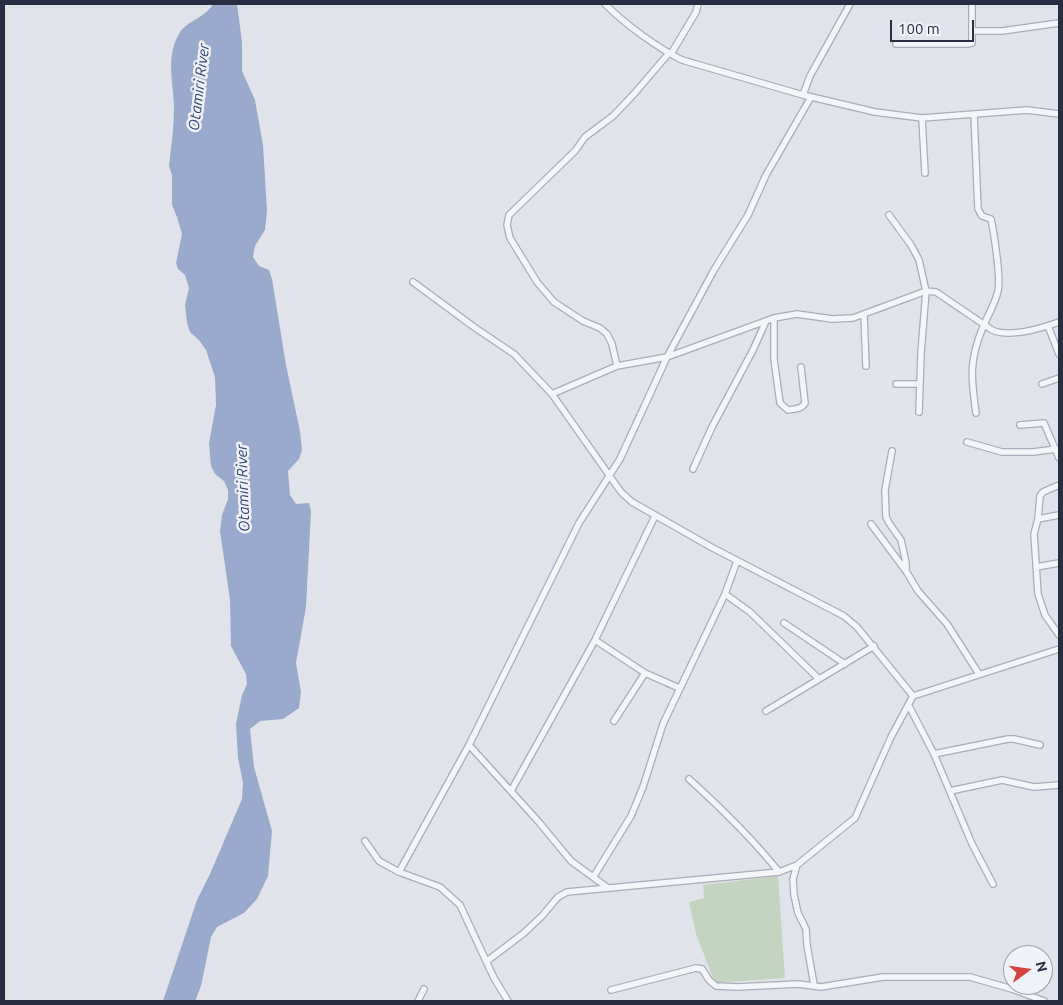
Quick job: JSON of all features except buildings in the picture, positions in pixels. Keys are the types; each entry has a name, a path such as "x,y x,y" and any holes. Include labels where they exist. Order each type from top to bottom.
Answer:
{"street":[{"path":"604,4 670,54 691,62 811,97 875,112 922,118 1027,110 1059,114"},
{"path":"611,10 616,4"},
{"path":"617,366 612,344 607,334 600,328 583,321 554,302 536,282 510,238 507,225 509,216 575,151 585,137 613,116 670,54 696,12 698,4"},
{"path":"803,95 812,72 850,4"},
{"path":"896,44 972,43 972,4"},
{"path":"973,31 1002,31 1059,23"},
{"path":"399,872 470,745 579,523 620,459 667,357 714,270 748,215 766,175 811,97"},
{"path":"974,114 978,209 982,216 990,219 999,282 994,303 972,358 972,387 976,413"},
{"path":"922,118 925,173"},
{"path":"889,215 911,245 919,260 926,291 919,412"},
{"path":"413,282 474,328 514,354 552,394 627,497 656,516 737,561 829,606 844,616 857,626 913,696"},
{"path":"552,394 617,366 667,357 774,318 797,314 843,319 853,318 926,291 936,292 1001,334 1048,326 1059,322"},
{"path":"864,315 866,366"},
{"path":"774,318 774,359 780,403 788,410 798,409 804,406 805,403 801,367"},
{"path":"693,469 712,426 753,350 766,321"},
{"path":"1048,326 1059,354"},
{"path":"1042,384 1059,378"},
{"path":"896,384 920,384"},
{"path":"1020,424 1044,423 1059,458"},
{"path":"966,442 1002,452 1033,452 1056,449"},
{"path":"892,451 885,490 886,517 901,540 906,571"},
{"path":"1059,485 1043,492 1040,496 1038,519 1034,534 1038,594 1041,606 1059,635"},
{"path":"511,791 595,640 656,516"},
{"path":"1038,519 1059,516"},
{"path":"871,524 906,571 918,591 947,624 980,674"},
{"path":"594,876 637,801 663,724 725,594 737,561"},
{"path":"1036,567 1059,563"},
{"path":"725,594 750,612 819,679"},
{"path":"784,623 845,664"},
{"path":"595,640 644,673 680,688"},
{"path":"766,711 874,646"},
{"path":"488,961 524,933 562,894 567,892 779,872 798,865 855,818 891,737 913,696 1059,649"},
{"path":"614,721 644,673"},
{"path":"908,706 934,754 972,844 993,884"},
{"path":"934,754 1008,739 1040,745"},
{"path":"470,745 572,862 594,876 608,888"},
{"path":"689,779 738,825 779,872"},
{"path":"950,791 1002,780 1034,787 1059,785"},
{"path":"365,841 379,861 399,872 440,887 460,906 488,961 494,978 508,1001"},
{"path":"798,865 793,879 794,895 798,913 806,929 814,985"},
{"path":"611,990 696,968 702,969 709,980 716,986 737,987 798,984 821,987 883,977 957,976 980,979 1012,988 1044,1001"},
{"path":"418,1001 424,988"}],"green space":[{"path":"778,876 785,978 715,983 696,934 689,902 704,898 703,885"}],"water":[{"name":"Otamiri River","path":"213,4 237,4 242,42 242,71 255,100 263,145 267,211 265,230 255,246 253,257 259,266 269,270 272,279 286,365 300,431 302,450 299,459 288,471 290,495 296,504 309,503 311,511 306,607 296,663 301,692 299,708 283,719 260,721 250,729 254,767 272,831 268,876 257,899 244,913 217,927 211,937 201,986 195,1001 163,1001 197,900 242,799 243,783 238,758 236,724 242,695 247,684 246,674 231,646 230,600 220,531 222,515 228,499 228,490 224,481 215,474 211,466 209,443 216,405 215,377 206,350 190,332 187,323 185,305 189,288 185,275 178,269 176,263 182,234 172,205 172,175 169,166 174,116 171,71 172,52 182,29 205,13"}]}
